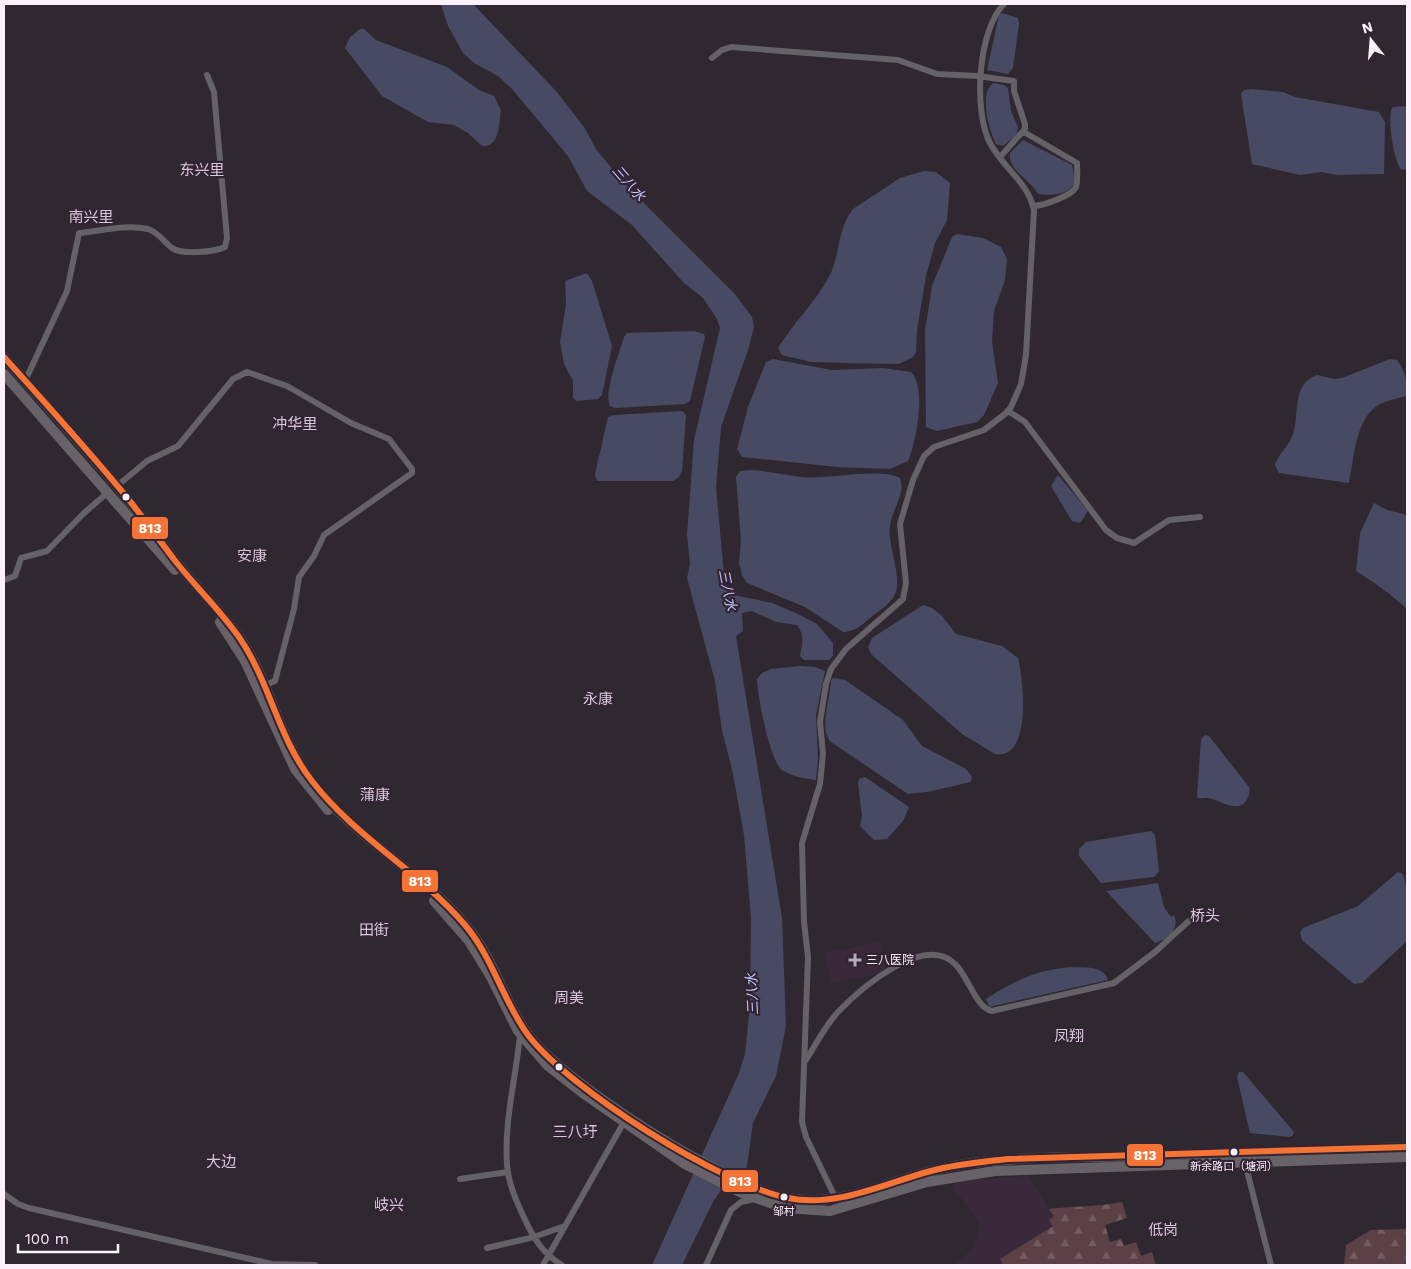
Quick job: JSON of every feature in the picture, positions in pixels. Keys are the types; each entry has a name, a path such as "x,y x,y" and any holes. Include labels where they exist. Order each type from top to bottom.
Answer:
{"main road":[{"path":"4,357 116,486 231,625 252,657 288,739 308,777 342,815 434,891 466,926 487,955 514,1011 535,1043 563,1069 685,1159"},
{"path":"4,374 214,614 237,646 252,674 281,742 302,781 338,820 424,892 461,930 481,959 520,1035 536,1055 558,1075 624,1122 685,1159 744,1189 756,1199 784,1208 830,1211 927,1182 995,1171 1407,1157"},
{"path":"108,493 116,486"},
{"path":"744,1189 811,1201 836,1199 925,1172 994,1161 1407,1147"}],"street":[{"path":"836,1199 803,1129 801,1114 805,1061 808,957 804,922 802,844 820,784 823,754 820,722 828,677 838,659 855,640 903,599 906,583 900,524 913,480 924,456 934,447 984,430 1008,411 1021,384 1026,355 1033,206 1029,193 989,142 982,121 981,77 988,32 996,12 1004,4"},
{"path":"712,58 722,50 736,47 849,58 889,59 937,74 1014,81 1014,91 1025,124 1024,132 1000,157"},
{"path":"25,381 67,291 79,233 131,228 146,229 156,233 173,249 180,252 215,250 225,247 227,238 215,101 207,75"},
{"path":"1024,132 1077,163 1076,183 1073,191 1046,204 1033,206"},
{"path":"116,486 147,461 178,446 233,379 247,372 288,386 351,423 389,439 395,444 412,469 412,473 324,535 314,556 299,577 294,609 275,681 265,685"},
{"path":"1008,411 1025,422 1106,530 1117,538 1134,543 1169,520 1200,517"},
{"path":"4,580 15,576 21,558 48,551 83,514 108,493"},
{"path":"805,1061 832,1020 850,1001 878,979 914,958 936,954 952,960 961,970 983,1007 992,1011 1114,983 1155,952 1191,920"},
{"path":"520,1035 509,1116 508,1172 517,1203 534,1237 548,1257 562,1265"},
{"path":"543,1265 624,1122"},
{"path":"1245,1163 1271,1265"},
{"path":"460,1179 508,1172"},
{"path":"4,1194 18,1204 29,1208 272,1264 315,1265"},
{"path":"706,1265 732,1210 741,1202 756,1199"},
{"path":"487,1248 534,1237 565,1226"}],"shaded area":[{"name":"三八医院","path":"880,942 885,967 881,973 831,983 825,953"},
{"path":"1028,1176 1054,1216 1053,1226 1000,1259 1003,1265 954,1265 973,1249 980,1224 953,1187 960,1180"}],"green space":[{"path":"1122,1202 1127,1218 1105,1225 1110,1242 1121,1239 1124,1246 1136,1242 1141,1256 1152,1252 1156,1265 1003,1265 1000,1259 1053,1226 1049,1220 1054,1216 1049,1209"},
{"path":"1407,1229 1407,1265 1344,1265 1346,1245 1371,1230"}],"water":[{"name":"三八水","path":"441,4 473,4 556,91 584,127 596,149 621,180 734,293 752,317 754,327 748,350 721,427 716,487 725,586 734,595 772,603 817,624 833,643 833,656 829,660 804,660 800,656 802,636 797,625 776,622 752,611 742,613 743,631 736,636 782,918 786,1026 776,1076 753,1123 746,1173 735,1171 714,1200 682,1265 652,1265 739,1073 745,1054 750,1006 751,918 744,835 732,769 722,731 715,681 687,578 690,564 687,535 694,440 720,328 717,319 703,298 684,283 632,225 587,191 568,156 512,89 498,76 474,63 463,53 448,26"},
{"path":"1002,13 1018,18 1019,24 1013,68 1008,74 987,70 999,15"},
{"path":"360,29 364,29 376,40 447,67 479,90 494,96 501,110 499,127 492,143 488,146 482,146 468,133 454,125 428,122 382,96 345,48 350,37"},
{"path":"994,83 1008,88 1011,111 1018,127 1016,135 1003,146 996,144 990,130 986,112 987,94 989,87"},
{"path":"1244,90 1283,92 1295,97 1379,112 1385,122 1384,174 1337,175 1322,172 1300,175 1252,164 1241,94"},
{"path":"1407,106 1407,169 1402,170 1396,159 1390,119 1393,107"},
{"path":"1023,140 1072,165 1074,180 1073,185 1067,191 1057,194 1038,194 1016,170 1012,165 1010,153"},
{"path":"924,171 936,172 950,183 947,220 935,243 926,276 917,330 916,352 913,357 899,364 811,362 782,355 778,348 830,275 844,224 853,209 900,178"},
{"path":"957,234 983,238 1001,247 1007,259 1005,280 994,311 992,342 998,383 984,415 977,422 937,431 926,427 925,331 932,286 952,237"},
{"path":"587,273 592,281 612,346 602,395 598,399 577,401 573,398 573,381 564,364 560,342 566,304 565,281"},
{"path":"694,331 704,334 705,337 690,401 685,404 615,408 610,406 608,400 610,383 624,337 627,333"},
{"path":"773,359 832,370 883,368 911,372 916,379 919,402 917,429 908,461 890,469 837,467 742,457 737,449 748,407 766,362"},
{"path":"1390,359 1397,360 1404,373 1407,396 1380,404 1365,418 1354,451 1349,483 1279,473 1275,465 1293,434 1298,400 1303,385 1317,375 1334,379 1342,378"},
{"path":"682,411 686,415 682,471 679,477 673,481 597,481 595,474 608,417 614,415"},
{"path":"751,470 801,477 880,474 900,478 900,496 890,526 897,579 897,587 891,601 858,628 843,632 805,607 747,583 742,575 739,563 741,540 736,477 740,471"},
{"path":"1058,475 1088,511 1080,523 1072,521 1051,486"},
{"path":"1374,503 1387,510 1404,514 1407,517 1407,609 1383,589 1356,571 1360,533"},
{"path":"923,605 932,608 942,616 956,634 1002,646 1018,658 1022,682 1023,716 1020,732 1015,744 1007,752 995,754 962,734 871,654 868,647 872,638"},
{"path":"800,666 815,667 825,671 816,715 818,759 816,780 790,774 782,770 777,764 765,727 758,687 757,679 762,673 771,669"},
{"path":"834,678 845,680 903,720 922,746 966,769 972,777 971,782 927,792 908,794 831,742 827,736 825,721 831,680"},
{"path":"1205,735 1209,736 1249,787 1250,793 1244,804 1235,806 1213,799 1197,797 1201,739"},
{"path":"865,777 909,807 903,821 887,839 874,840 860,826 862,816 858,783 859,779"},
{"path":"1151,831 1155,835 1159,871 1154,877 1101,883 1079,856 1079,849 1086,842"},
{"path":"1398,872 1403,874 1407,889 1407,941 1362,983 1354,984 1302,940 1300,933 1303,928 1358,906"},
{"path":"1158,883 1164,907 1171,917 1174,915 1175,925 1172,933 1155,943 1106,891"},
{"path":"1071,967 1098,970 1106,975 1108,980 989,1007 986,999 1026,977 1059,968"},
{"path":"1239,1072 1243,1072 1294,1132 1293,1135 1290,1137 1250,1133 1237,1077"}],"transit line":[{"name":"813","path":"4,357 114,482 176,562 239,637 259,672 291,747 312,781 348,820 428,888 465,925 483,951 519,1022 528,1035 548,1057 577,1082 648,1132 687,1155 759,1189 788,1198 825,1200 861,1193 941,1169 1008,1159 1407,1147"}],"place":[{"name":"三八医院","path":"855,960"},
{"name":"新余路口（塘洞）","path":"1234,1152"},
{"name":"邹村","path":"784,1197"}],"district":[{"name":"东兴里","path":"202,170"},
{"name":"南兴里","path":"91,217"},
{"name":"冲华里","path":"295,424"},
{"name":"安康","path":"252,556"},
{"name":"永康","path":"598,699"},
{"name":"蒲康","path":"375,795"},
{"name":"桥头","path":"1205,916"},
{"name":"田街","path":"374,930"},
{"name":"周美","path":"569,998"},
{"name":"凤翔","path":"1069,1036"},
{"name":"三八圩","path":"575,1132"},
{"name":"大边","path":"221,1162"},
{"name":"岐兴","path":"389,1205"},
{"name":"低岗","path":"1163,1230"}]}
